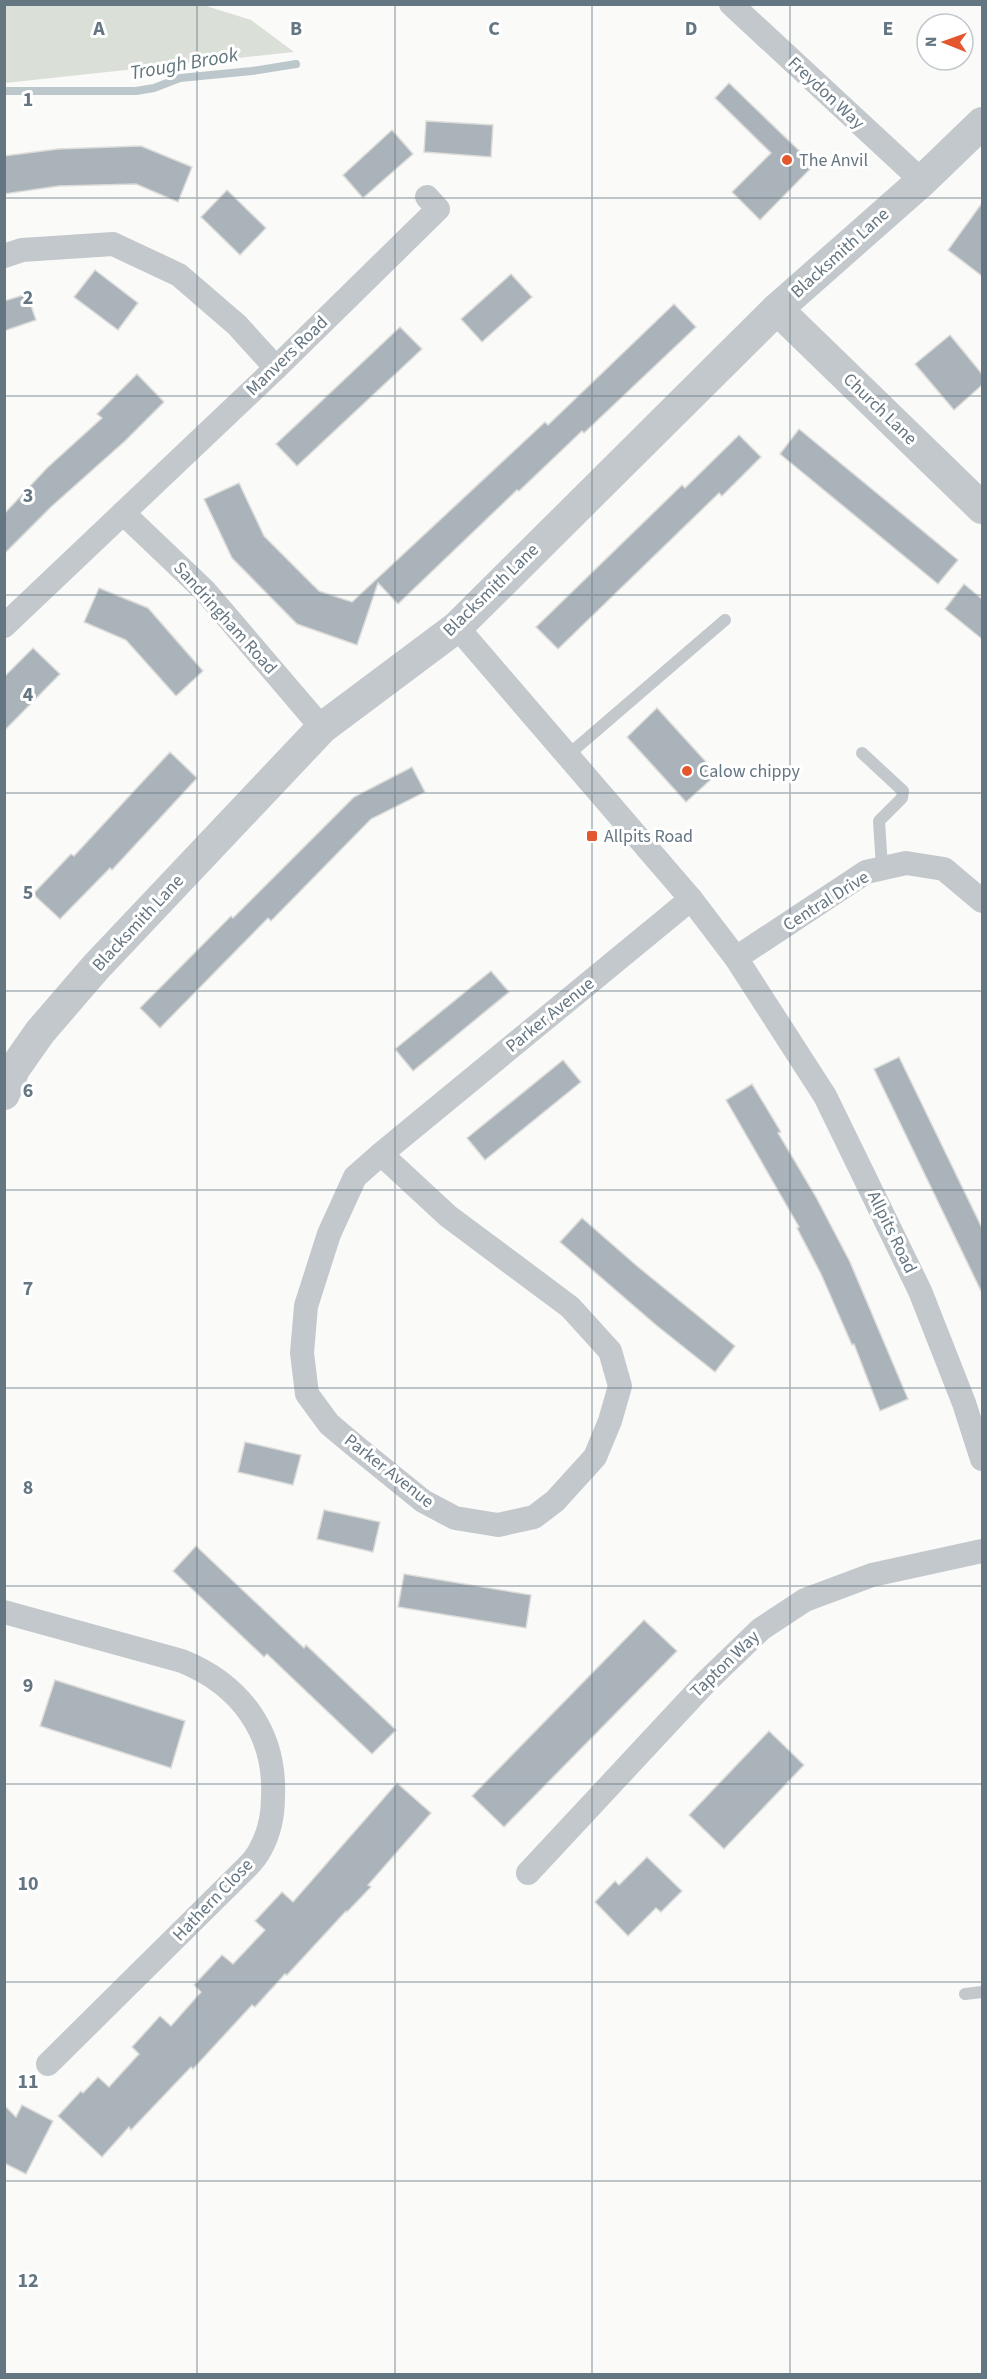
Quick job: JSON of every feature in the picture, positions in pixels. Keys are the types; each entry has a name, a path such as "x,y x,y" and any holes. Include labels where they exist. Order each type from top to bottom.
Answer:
{"street":[{"name":"Freydon Way","path":"731,4 921,181"},
{"name":"Blacksmith Lane","path":"9,1081 40,1032 96,967 322,728 457,627 777,309 921,181 982,123"},
{"name":"Manvers Road","path":"4,626 439,210"},
{"path":"4,256 22,250 113,244 179,275 237,325 276,368"},
{"name":"Church Lane","path":"777,309 982,508"},
{"name":"Sandringham Road","path":"123,513 205,591 322,728"},
{"name":"Allpits Road","path":"457,627 691,899 736,958 825,1096 973,1402 982,1459"},
{"name":"Central Drive","path":"736,958 866,872 882,868 906,863 944,869 982,901"},
{"name":"Parker Avenue","path":"381,1154 448,1216 570,1307 610,1351 620,1386 610,1421 595,1457 555,1501 534,1517 498,1525 455,1518 423,1501 329,1424 307,1394 302,1353 306,1306 329,1234 355,1177 381,1154 691,899"},
{"name":"Tapton Way","path":"528,1873 706,1682 761,1629 805,1600 872,1575 982,1551"},
{"name":"Hathern Close","path":"4,1612 200,1668 233,1692 258,1723 272,1765 273,1807 268,1830 260,1850 246,1869 48,2064"}],"lane":[{"path":"568,756 725,620"},
{"path":"862,753 903,791 902,798 879,821 882,868"},
{"path":"965,1994 982,1992"}],"shaded area":[{"path":"4,5 203,5 251,20 294,52 5,83"}],"building":[{"name":"The Anvil","path":"729,83 814,165 760,220 732,192 771,153 715,98"},
{"path":"426,121 493,125 491,157 424,152"},
{"path":"392,130 413,154 363,198 343,175"},
{"path":"141,146 192,167 178,202 136,184 59,186 4,194 4,156 58,149"},
{"path":"227,190 266,228 240,255 201,217"},
{"path":"982,203 982,276 948,250"},
{"path":"95,270 138,303 118,330 74,297"},
{"path":"511,274 532,297 482,342 461,319"},
{"path":"27,294 36,320 4,331 4,301"},
{"path":"674,304 696,327 584,433 582,431 519,491 517,490 398,604 378,583 357,645 297,624 232,558 204,499 239,483 264,536 319,591 352,602 545,422 548,425"},
{"path":"400,327 422,349 297,466 276,444"},
{"path":"950,335 982,374 982,385 954,410 915,364"},
{"path":"137,374 164,402 4,554 4,514 47,468 102,418 97,414"},
{"path":"799,429 958,560 938,584 780,454"},
{"path":"739,435 761,457 722,496 719,493 558,649 536,627 682,485 685,488"},
{"path":"964,584 982,599 982,639 945,609"},
{"path":"99,588 148,608 203,671 176,696 126,640 84,622"},
{"path":"33,648 60,674 4,731 4,677"},
{"path":"657,708 717,774 686,802 627,737"},
{"path":"170,752 197,778 112,870 110,868 60,919 33,894 71,854 74,856"},
{"path":"412,767 425,792 371,819 271,921 268,918 160,1028 140,1008 354,797"},
{"path":"491,971 509,992 413,1071 395,1049"},
{"path":"899,1057 982,1228 982,1293 874,1069"},
{"path":"563,1060 581,1082 485,1160 467,1138"},
{"path":"752,1084 781,1132 778,1133 816,1197 850,1262 908,1399 880,1411 854,1344 852,1345 821,1274 797,1228 799,1227 726,1100"},
{"path":"582,1218 735,1346 715,1372 656,1325 560,1242"},
{"path":"245,1442 301,1455 293,1485 238,1472"},
{"path":"324,1510 380,1522 373,1552 317,1539"},
{"path":"196,1546 304,1648 306,1645 396,1730 372,1754 267,1654 264,1657 173,1571"},
{"path":"404,1574 531,1595 526,1628 398,1607"},
{"path":"644,1620 677,1651 504,1827 472,1796"},
{"path":"55,1680 185,1721 171,1768 40,1726"},
{"path":"769,1731 804,1765 724,1849 689,1815"},
{"path":"397,1783 431,1813 368,1885 371,1887 287,1975 285,1974 255,2007 252,2005 193,2069 191,2067 131,2130 129,2127 102,2157 58,2116 81,2091 83,2093 98,2077 109,2087 139,2054 132,2047 160,2016 171,2026 201,1992 194,1985 222,1955 233,1964 265,1930 255,1921 282,1892 293,1902"},
{"path":"647,1857 682,1891 661,1912 656,1908 628,1936 595,1902 615,1881 619,1885"},
{"path":"4,2105 16,2117 22,2105 53,2121 26,2174 4,2163"}],"waterway":[{"name":"Trough Brook","path":"4,91 136,91 154,88 180,78 296,64"}],"place":[{"name":"The Anvil","path":"787,160"},
{"name":"Calow chippy","path":"687,771"},
{"name":"Allpits Road","path":"592,836"}]}
